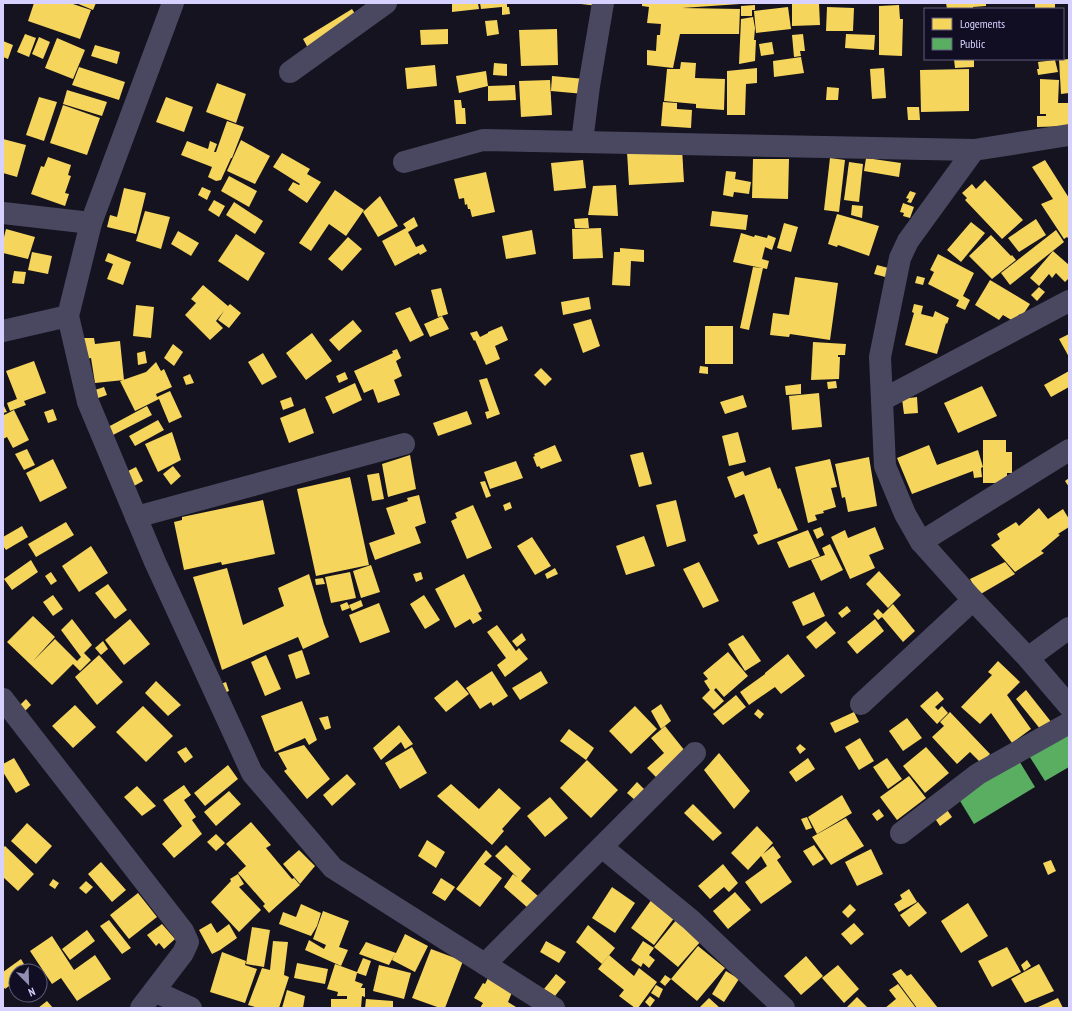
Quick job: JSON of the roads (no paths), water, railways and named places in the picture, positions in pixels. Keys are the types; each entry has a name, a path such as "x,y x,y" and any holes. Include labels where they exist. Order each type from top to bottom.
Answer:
{"street":[{"path":"173,3 91,223 68,316 88,402 155,562 252,773 333,868 554,1008"},
{"path":"290,72 386,3"},
{"path":"582,142 589,86 603,3"},
{"path":"404,162 483,140 974,150 1069,135"},
{"path":"974,150 908,241 900,258 880,357 885,466 905,514 921,542 1028,658 1069,706"},
{"path":"3,213 91,223"},
{"path":"882,400 1069,301"},
{"path":"3,331 68,316"},
{"path":"136,517 404,444"},
{"path":"921,542 1069,450"},
{"path":"861,704 973,600"},
{"path":"1028,658 1069,628"},
{"path":"3,699 183,931 188,942 183,953 147,1000 192,1008"},
{"path":"901,833 978,774 1069,723"},
{"path":"485,964 694,753"},
{"path":"602,847 691,920 784,1008"}]}
